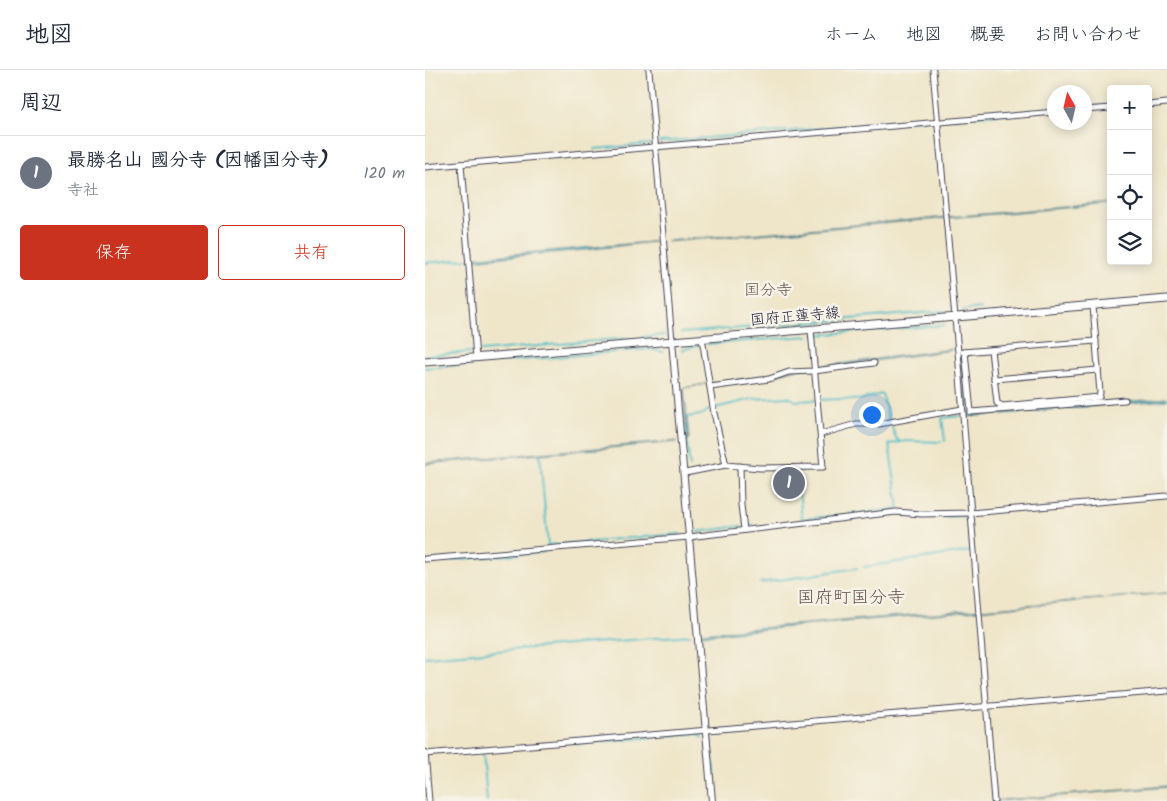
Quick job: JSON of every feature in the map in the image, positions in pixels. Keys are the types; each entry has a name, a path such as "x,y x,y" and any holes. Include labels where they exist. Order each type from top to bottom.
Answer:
{"main road":[{"name":"国府正蓮寺線","path":"425,362 1167,299"}],"street":[{"path":"649,70 712,801"},
{"path":"933,70 995,801"},
{"path":"1152,105 1167,103"},
{"path":"1092,109 1107,108"},
{"path":"425,166 1047,113"},
{"path":"461,164 476,358"},
{"path":"991,350 997,403 1002,406 1099,397 1093,306"},
{"path":"685,473 726,465 760,468 823,468 811,330"},
{"path":"702,338 714,413 726,465"},
{"path":"958,352 1096,341"},
{"path":"965,352 971,412 1125,400"},
{"path":"710,387 769,379 789,372 814,371 874,363"},
{"path":"994,379 1098,370"},
{"path":"821,434 856,424 879,424 962,409"},
{"path":"740,466 744,530"},
{"path":"425,559 689,537 896,512 922,514 970,513 1167,496"},
{"path":"429,801 425,753 1167,691"}],"water":[{"path":"1107,203 666,242 667,241"},
{"path":"661,241 584,250 469,260 469,258"},
{"path":"952,349 838,366 798,369 772,376 712,385 712,383 769,375 798,368"},
{"path":"962,359 964,359 968,411 970,415 1167,398 1167,400 967,417"},
{"path":"706,384 684,388 689,438 687,441 683,388"},
{"path":"677,442 425,464 425,463"},
{"path":"1167,593 701,635 701,633"},
{"path":"1167,786 1167,787 994,801"}],"waterway":[{"path":"1152,101 1167,100"},
{"path":"1092,106 1107,105"},
{"path":"941,119 1047,110"},
{"path":"659,142 932,119"},
{"path":"594,149 651,144"},
{"path":"558,158 590,155"},
{"path":"425,263 466,259"},
{"path":"963,310 981,308"},
{"path":"681,333 946,311"},
{"path":"815,335 945,325"},
{"path":"643,337 664,335"},
{"path":"707,344 808,336"},
{"path":"481,351 630,338"},
{"path":"682,350 700,345"},
{"path":"425,368 650,349 663,352"},
{"path":"425,356 472,352"},
{"path":"819,400 858,400 882,394 889,420"},
{"path":"715,408 752,399 789,397 796,401 816,400"},
{"path":"687,417 701,415 711,409"},
{"path":"945,441 942,418 960,416"},
{"path":"891,425 896,438 900,442"},
{"path":"849,514 899,509 889,444 907,441 941,442"},
{"path":"687,442 690,467"},
{"path":"540,455 548,546"},
{"path":"797,471 802,519 844,515"},
{"path":"864,567 971,551 967,516 931,517 903,515"},
{"path":"746,526 753,525"},
{"path":"697,532 741,526"},
{"path":"606,540 680,534"},
{"path":"548,545 603,541"},
{"path":"425,562 544,552"},
{"path":"760,583 857,568"},
{"path":"425,657 690,635"},
{"path":"716,732 711,737 717,801"},
{"path":"577,744 697,733 702,738"},
{"path":"483,751 487,801"}],"place":[{"name":"最勝名山 國分寺 (因幡国分寺)","path":"789,483"}],"district":[{"name":"国分寺","path":"768,290"},
{"name":"国府町国分寺","path":"851,598"}]}
